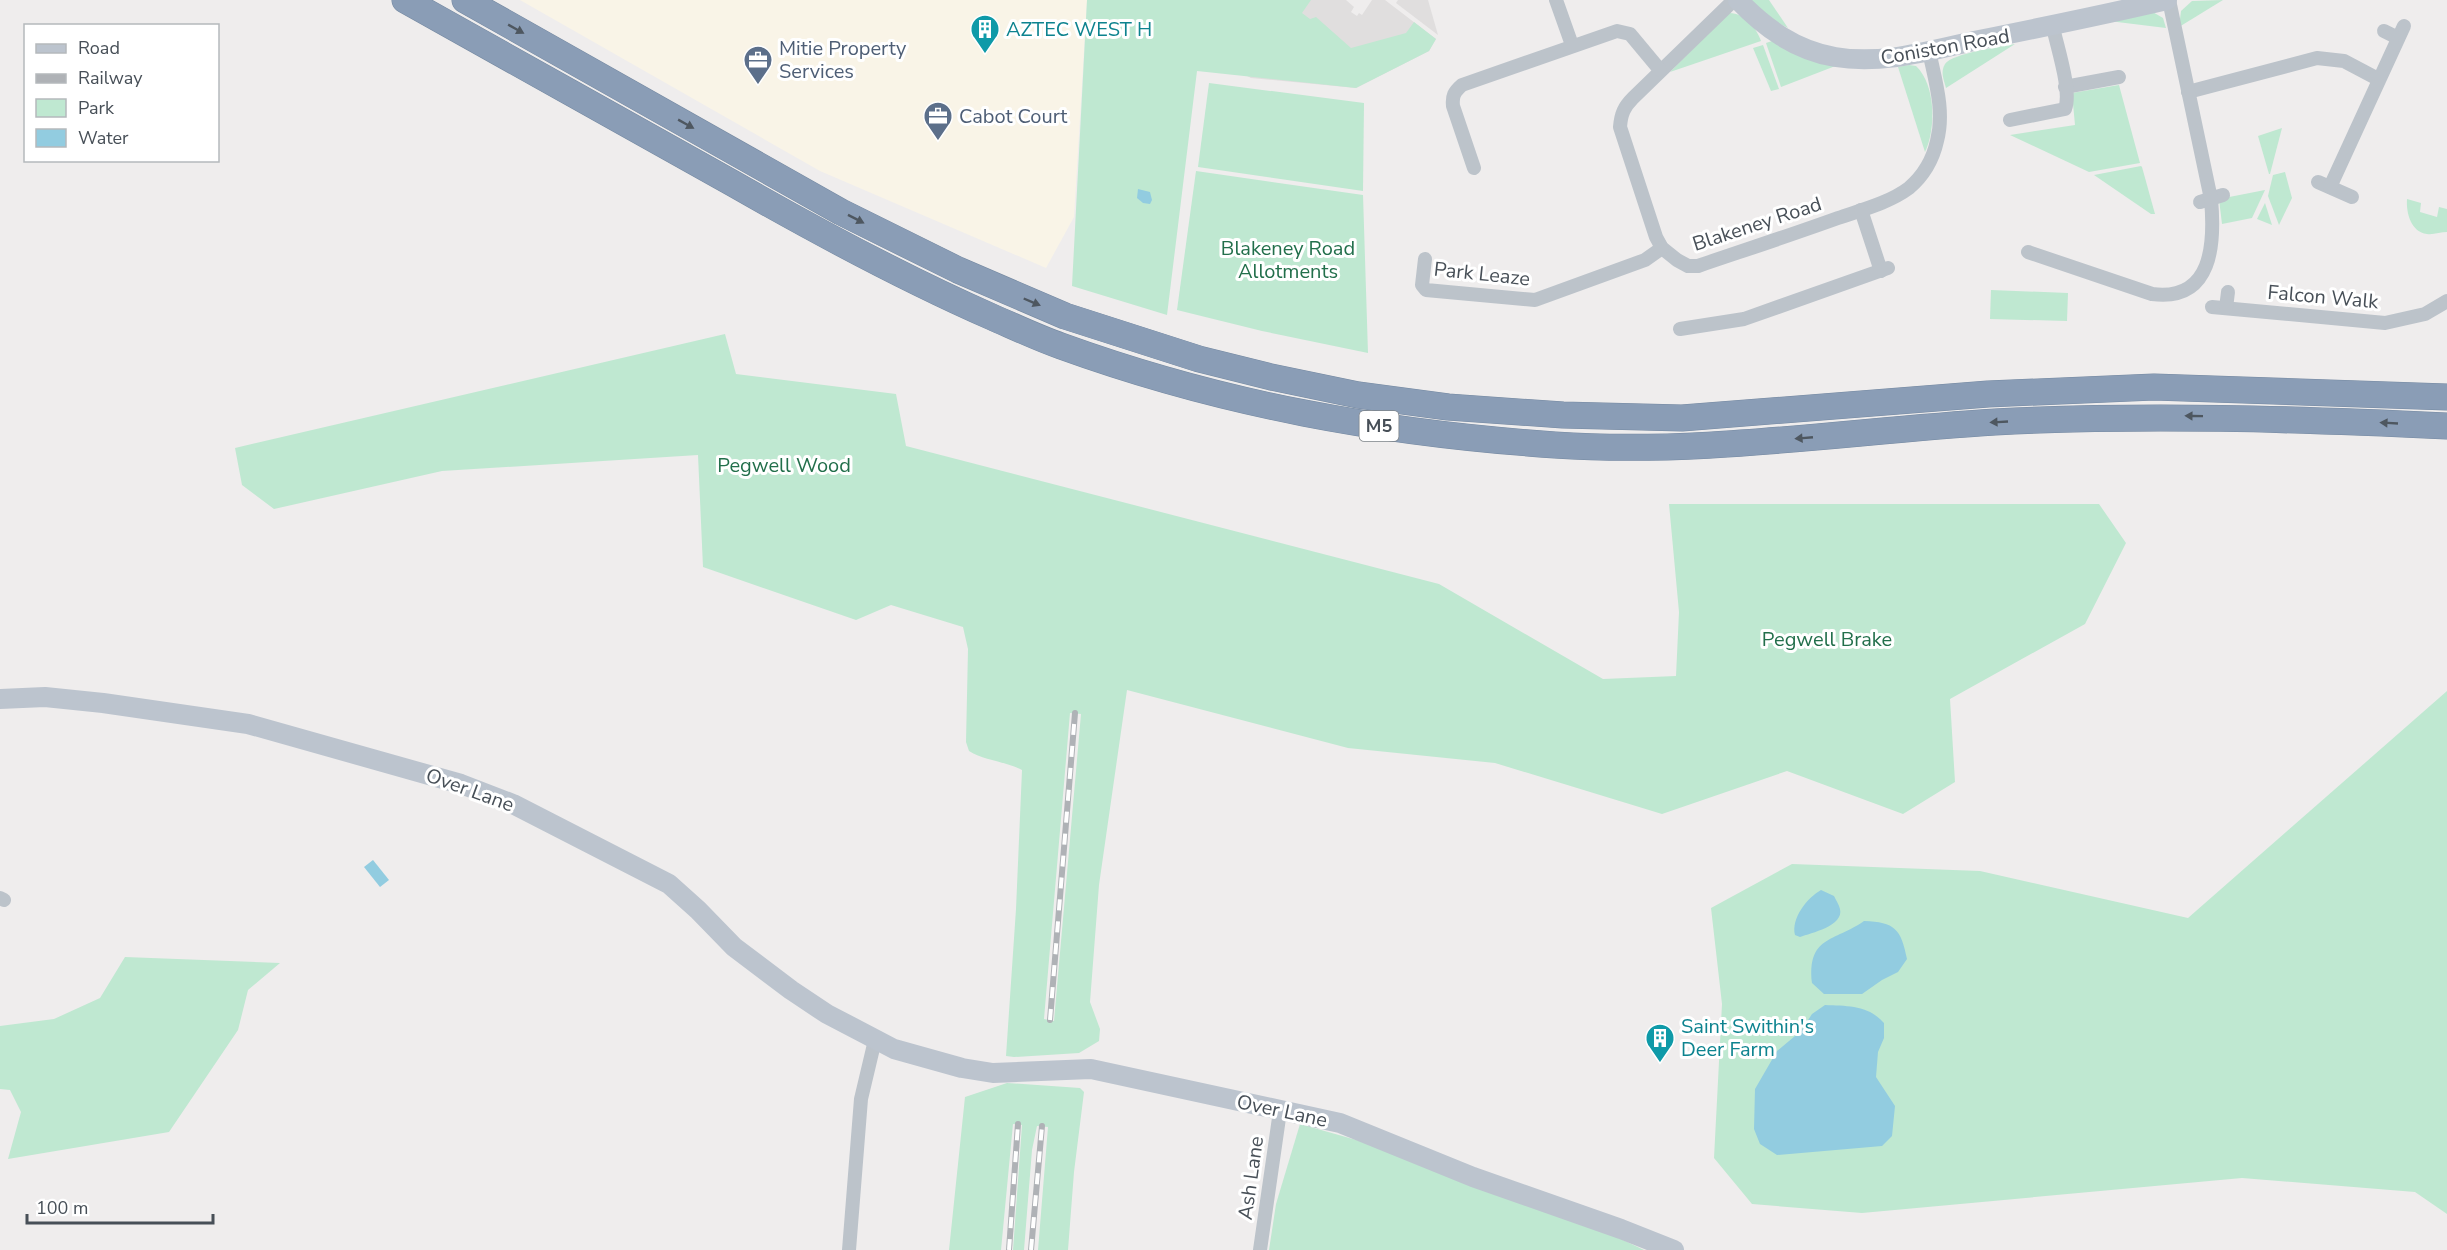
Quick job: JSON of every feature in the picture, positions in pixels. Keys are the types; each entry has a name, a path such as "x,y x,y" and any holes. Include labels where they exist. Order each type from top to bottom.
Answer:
{"highway":[{"name":"M5","path":"405,0 826,236 944,296 1058,345 1191,388 1265,407 1347,422 1434,434 1562,445 1683,446 1995,422 2164,416 2284,418 2447,426"},
{"name":"M5","path":"465,0 841,212 958,270 1065,316 1198,359 1358,395 1471,409 1563,415 1682,418 1977,395 2154,387 2447,396"}],"street":[{"path":"1556,0 1572,45"},
{"path":"1662,248 1644,203 1620,127 1621,116 1625,106 1660,70 1736,0"},
{"name":"Coniston Road","path":"1736,0 1761,23 1779,35 1816,52 1833,57 1872,60 2053,27 2168,0"},
{"path":"2028,252 2039,264 2167,296 2181,292 2193,284 2204,271 2210,257 2214,227 2211,199 2168,0"},
{"path":"2010,120 2065,109 2067,104 2065,87 2053,27"},
{"path":"2352,197 2324,184 2401,32 2384,30"},
{"path":"1474,168 1453,106 1452,99 1455,91 1462,85 1612,31 1623,31 1630,34 1660,70"},
{"name":"Blakeney Road","path":"1662,248 1688,266 1698,266 1861,210 1911,187 1927,167 1937,143 1941,116 1929,51"},
{"path":"2188,92 2317,58 2344,61 2378,79"},
{"path":"2065,87 2119,77"},
{"path":"1687,332 1744,319 1885,269 1861,210"},
{"name":"Park Leaze","path":"1425,259 1422,285 1426,290 1530,300 1646,260 1662,248"},
{"path":"2226,308 2228,292"},
{"name":"Falcon Walk","path":"2212,307 2385,322 2425,314 2447,301"},
{"name":"Over Lane","path":"0,699 45,698 103,703 248,724 461,784 513,804 669,884 744,954 826,1014 894,1049 962,1068 993,1073 1091,1069 1340,1123 1473,1178 1621,1228 1674,1250"},
{"path":"849,1250 861,1099 875,1040"},
{"name":"Ash Lane","path":"1260,1250 1280,1111"}],"shaded area":[{"path":"520,0 1087,0 1074,217 1046,268 820,171"},
{"path":"1103,0 1346,0 1354,7 1351,12 1357,16 1359,13 1362,15 1372,0 1385,0 1436,39 1429,51 1356,88 1251,78"},
{"path":"1398,0 1428,0 1438,35 1396,3"}],"green space":[{"path":"1087,0 1311,0 1302,13 1310,19 1316,17 1351,48 1406,33 1414,22 1436,39 1429,51 1356,88 1197,71 1167,315 1072,286"},
{"path":"1748,0 1769,0 1788,28 1778,23"},
{"path":"2223,0 2179,27 2181,11 2192,1"},
{"path":"2151,11 2163,18 2166,28 2101,20"},
{"path":"1728,13 1734,13 1749,21 1761,41 1670,72"},
{"path":"1775,40 1838,65 1781,87 1766,43"},
{"path":"2015,44 1946,88 1943,70 1945,64 1950,60"},
{"path":"1763,45 1779,89 1771,91 1753,48"},
{"path":"1916,66 1923,74 1931,95 1931,132 1925,152 1898,67"},
{"path":"1209,83 1364,103 1363,191 1198,167"},
{"path":"2119,85 2140,163 2089,172 2010,135 2075,125 2072,93"},
{"path":"2282,128 2270,174 2269,174 2258,136"},
{"path":"2141,166 2155,214 2151,214 2094,175"},
{"name":"Blakeney Road Allotments","path":"1196,171 1363,195 1368,353 1262,331 1177,310"},
{"path":"2285,172 2292,198 2279,225 2268,196 2273,175"},
{"path":"2265,190 2252,218 2222,224 2219,199"},
{"path":"2407,199 2421,203 2420,212 2437,217 2439,207 2447,209 2447,232 2429,234 2417,230 2407,210"},
{"path":"2265,203 2272,225 2257,219"},
{"path":"1991,290 2068,293 2067,321 1990,319"},
{"name":"Pegwell Brake","path":"725,334 736,374 896,394 906,446 1439,584 1603,679 1676,676 1679,612 1669,504 2099,504 2126,543 2085,624 1950,699 1955,782 1903,814 1787,771 1662,814 1495,763 1348,748 1127,690 1099,885 1090,1002 1100,1029 1099,1041 1079,1053 1014,1057 1006,1056 1022,770 969,751 966,742 968,649 963,627 891,605 856,620 703,567 698,455 442,471 274,509 242,485 235,448","holes":["1070,713 1081,714 1054,1021 1044,1019"]},
{"path":"2447,691 2447,1214 2415,1192 2242,1178 1862,1213 1752,1204 1714,1158 1722,1004 1711,908 1792,864 1980,871 2188,918"},
{"path":"125,957 280,963 248,990 238,1030 169,1132 8,1159 21,1112 10,1090 0,1089 0,1026 54,1019 100,998"},
{"path":"1007,1083 1080,1088 1084,1092 1074,1172 1068,1250 1038,1250 1048,1127 1037,1126 1032,1150 1024,1250 1013,1250 1022,1125 1013,1124 1001,1250 949,1250 965,1097"},
{"path":"1300,1124 1374,1145 1598,1228 1644,1250 1269,1250 1276,1204"}],"water":[{"path":"1138,189 1150,192 1152,200 1150,204 1143,203 1137,198"},
{"path":"373,860 389,880 380,887 364,867"},
{"path":"1821,890 1834,896 1840,909 1840,915 1832,924 1819,931 1800,937 1795,935 1795,922 1801,909"},
{"path":"1864,921 1883,923 1895,929 1902,941 1907,959 1898,972 1862,994 1824,994 1812,983 1814,956 1818,948 1833,937"},
{"path":"1825,1005 1850,1006 1864,1010 1884,1023 1884,1038 1878,1052 1876,1077 1895,1106 1892,1136 1882,1146 1777,1155 1760,1144 1754,1129 1755,1089 1777,1051 1801,1031 1812,1014"}],"railway":[{"path":"1050,1020 1075,713"},
{"path":"1009,1250 1018,1124"},
{"path":"1031,1250 1042,1126"}],"place":[{"name":"AZTEC WEST H","path":"985,54"},
{"name":"Mitie Property Services","path":"758,86"},
{"name":"Cabot Court","path":"938,142"},
{"name":"Saint Swithin's Deer Farm","path":"1660,1064"}],"park label":[{"name":"Pegwell Wood","path":"784,465"}]}
